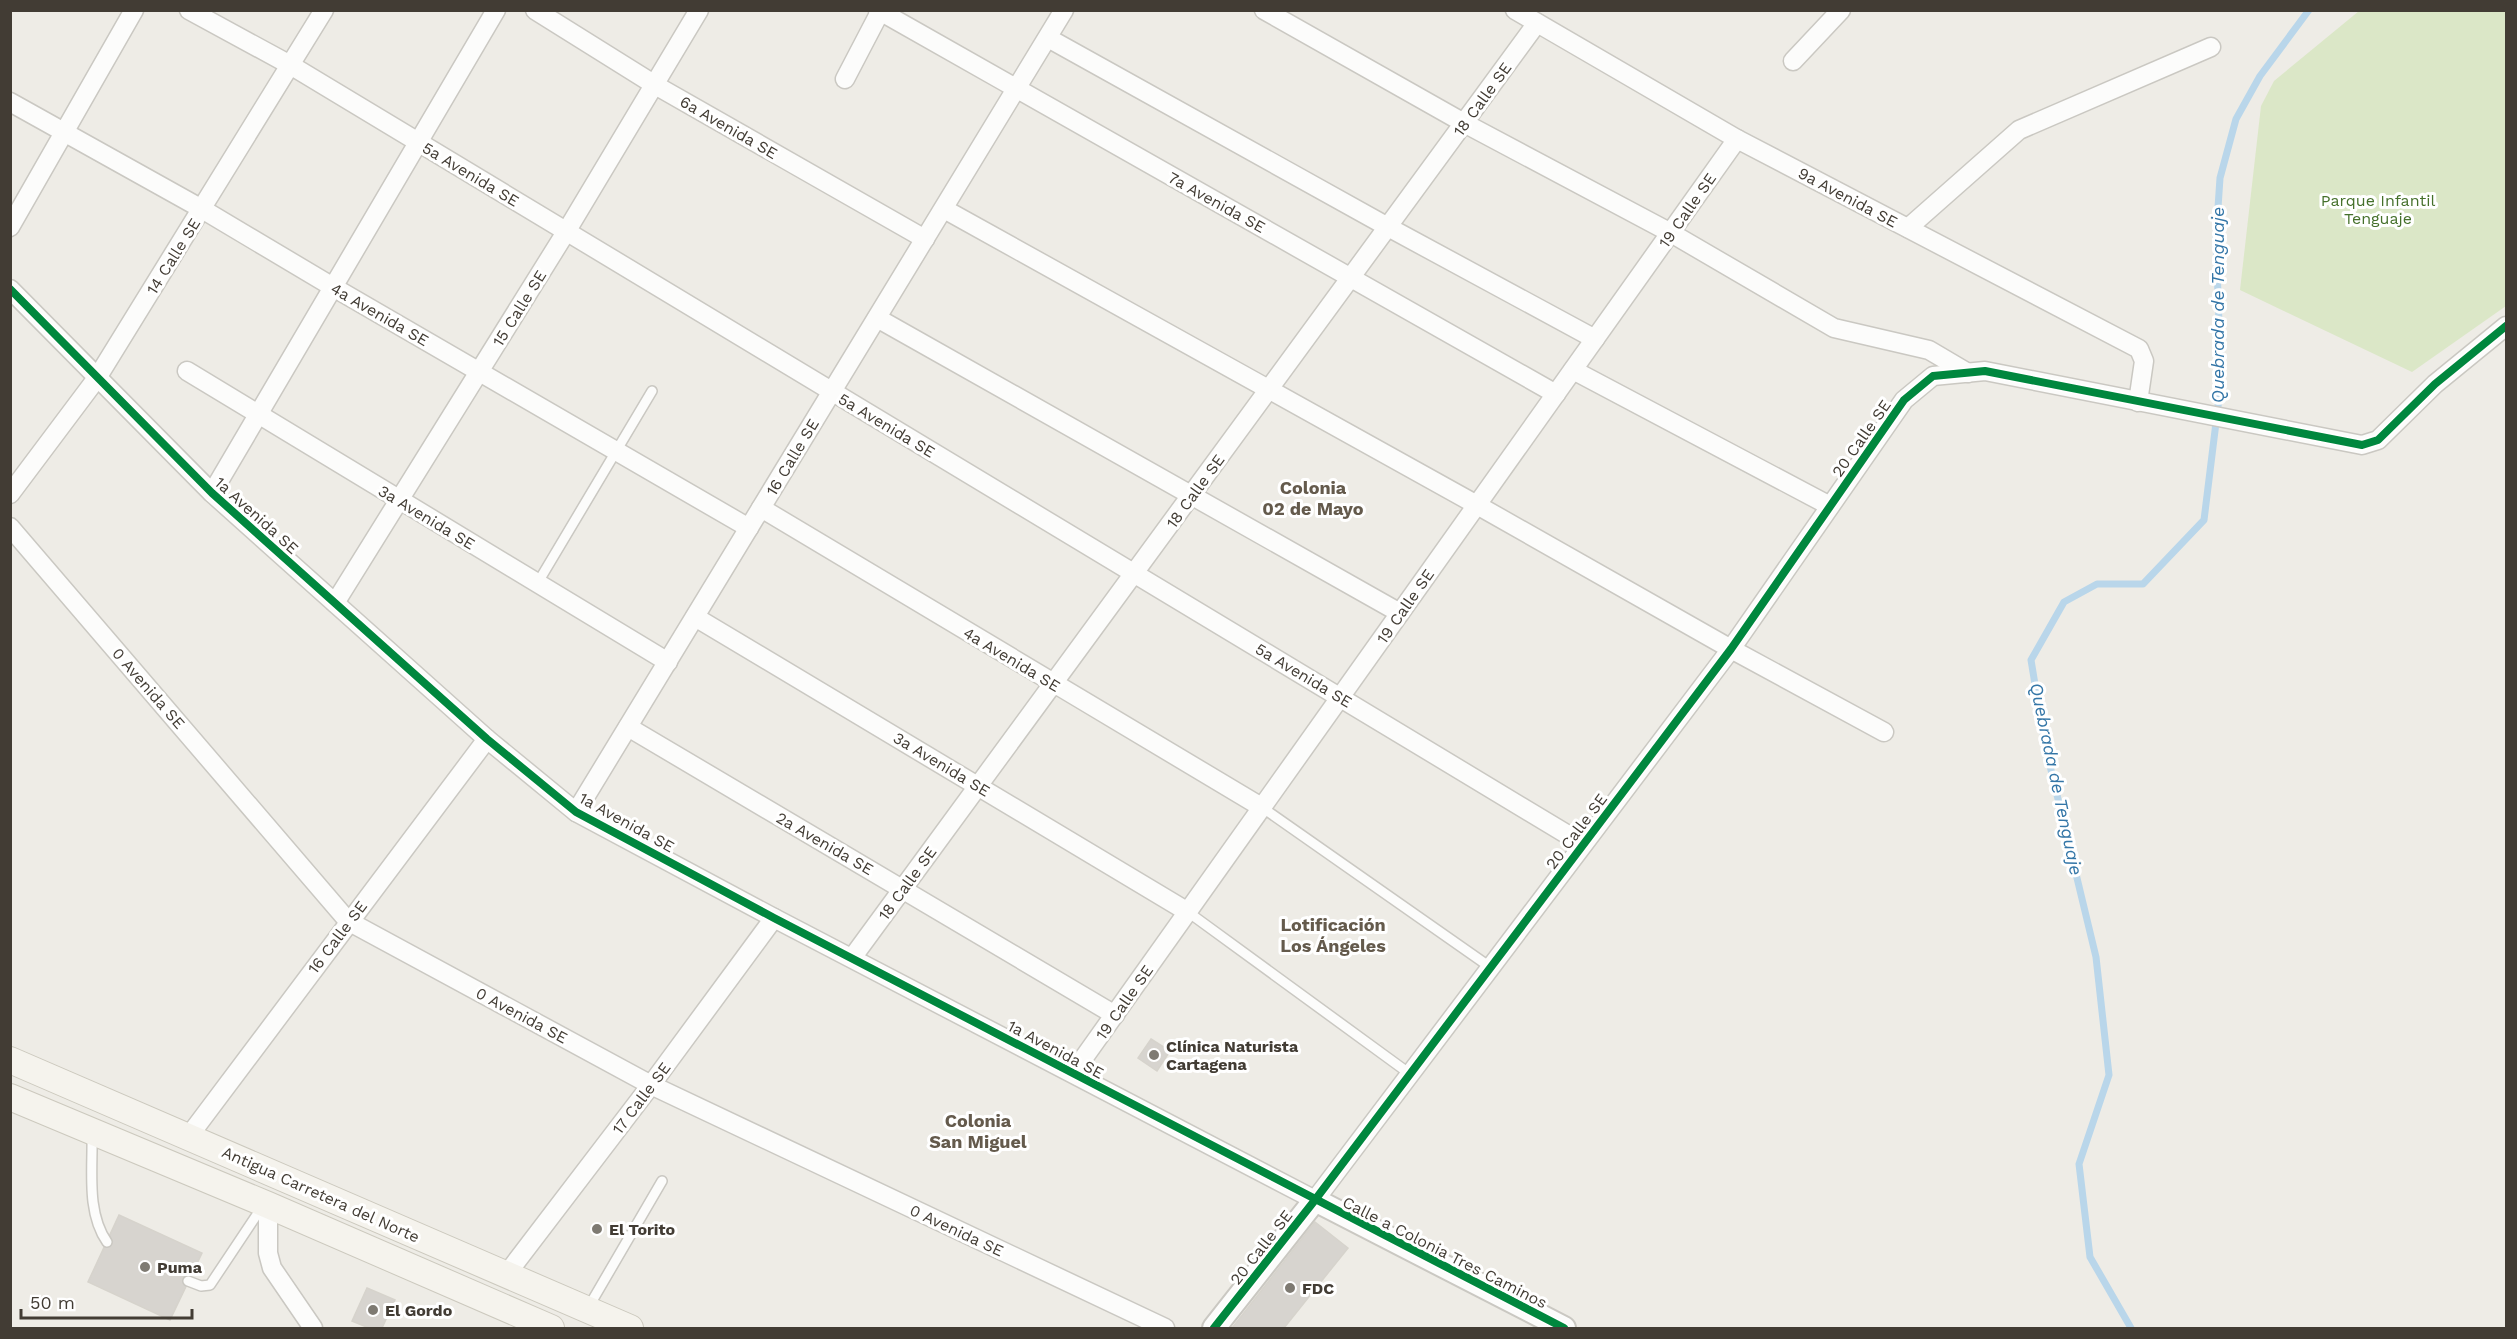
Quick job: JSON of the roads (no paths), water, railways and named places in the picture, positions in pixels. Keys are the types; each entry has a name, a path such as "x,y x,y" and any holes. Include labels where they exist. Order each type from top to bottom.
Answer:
{"main road":[{"name":"Antigua Carretera del Norte","path":"10,1060 630,1329"},
{"name":"Antigua Carretera del Norte","path":"10,1097 551,1329"}],"street":[{"path":"10,226 134,10"},
{"name":"5a Avenida SE","path":"189,10 292,66 1583,844"},
{"name":"14 Calle SE","path":"10,494 97,378 292,66 324,10"},
{"path":"212,493 496,10"},
{"name":"6a Avenida SE","path":"534,10 655,85 925,239"},
{"name":"15 Calle SE","path":"335,603 566,232 699,10"},
{"name":"16 Calle SE","path":"576,812 1064,10"},
{"path":"1264,10 1464,123 1671,233 1834,328 1929,351 1968,372"},
{"name":"9a Avenida SE","path":"1515,10 1737,139 2139,349 2144,361 2138,402"},
{"path":"1793,61 1841,10"},
{"path":"845,79 880,11"},
{"name":"7a Avenida SE","path":"880,11 1016,90 1556,393"},
{"name":"18 Calle SE","path":"852,958 1537,23"},
{"path":"1048,38 1595,339"},
{"path":"1908,228 2019,130 2211,47"},
{"name":"4a Avenida SE","path":"10,102 202,209 749,528"},
{"name":"19 Calle SE","path":"1073,1073 1737,139"},
{"path":"944,209 1478,505 1731,649 1884,732"},
{"name":"1a Avenida SE","path":"10,289 212,493 487,739 576,812 1314,1200"},
{"path":"877,318 1400,613"},
{"name":"20 Calle SE","path":"1214,1329 1731,649 1904,400 1933,376 1985,371 2362,445 2378,440 2435,384 2506,326"},
{"path":"1573,370 1830,506"},
{"name":"3a Avenida SE","path":"187,371 668,662"},
{"name":"4a Avenida SE","path":"761,508 1263,808"},
{"name":"0 Avenida SE","path":"10,528 348,921 651,1084 1165,1329"},
{"name":"3a Avenida SE","path":"695,617 1188,912"},
{"name":"2a Avenida SE","path":"628,727 1115,1015"},
{"name":"16 Calle SE","path":"189,1136 348,921 487,739"},
{"name":"17 Calle SE","path":"506,1275 774,918"},
{"name":"Calle a Colonia Tres Caminos","path":"1314,1200 1564,1329"},
{"path":"266,1205 268,1253 272,1268 313,1329"}],"lane":[{"path":"537,584 652,391"},
{"path":"1263,808 1490,967"},
{"path":"1188,912 1410,1074"},
{"path":"92,1131 93,1206 98,1229 107,1242"},
{"path":"586,1310 662,1181"},
{"path":"188,1281 201,1286 210,1285 266,1205"}],"waterway":[{"name":"Quebrada de Tenguaje","path":"2131,1328 2090,1257 2079,1164 2109,1075 2096,957 2045,745 2031,660 2064,602 2097,584 2143,584 2204,520 2221,382 2216,237 2220,178 2236,119 2260,76 2309,10"}],"place":[{"name":"Clínica Naturista Cartagena","path":"1154,1055"},
{"name":"El Torito","path":"597,1229"},
{"name":"Puma","path":"145,1267"},
{"name":"FDC","path":"1290,1288"},
{"name":"El Gordo","path":"373,1310"}],"district":[{"name":"Colonia 02 de Mayo","path":"1313,498"},
{"name":"Lotificación Los Ángeles","path":"1333,935"},
{"name":"Colonia San Miguel","path":"978,1131"}],"park label":[{"name":"Parque Infantil Tenguaje","path":"2378,209"}]}
